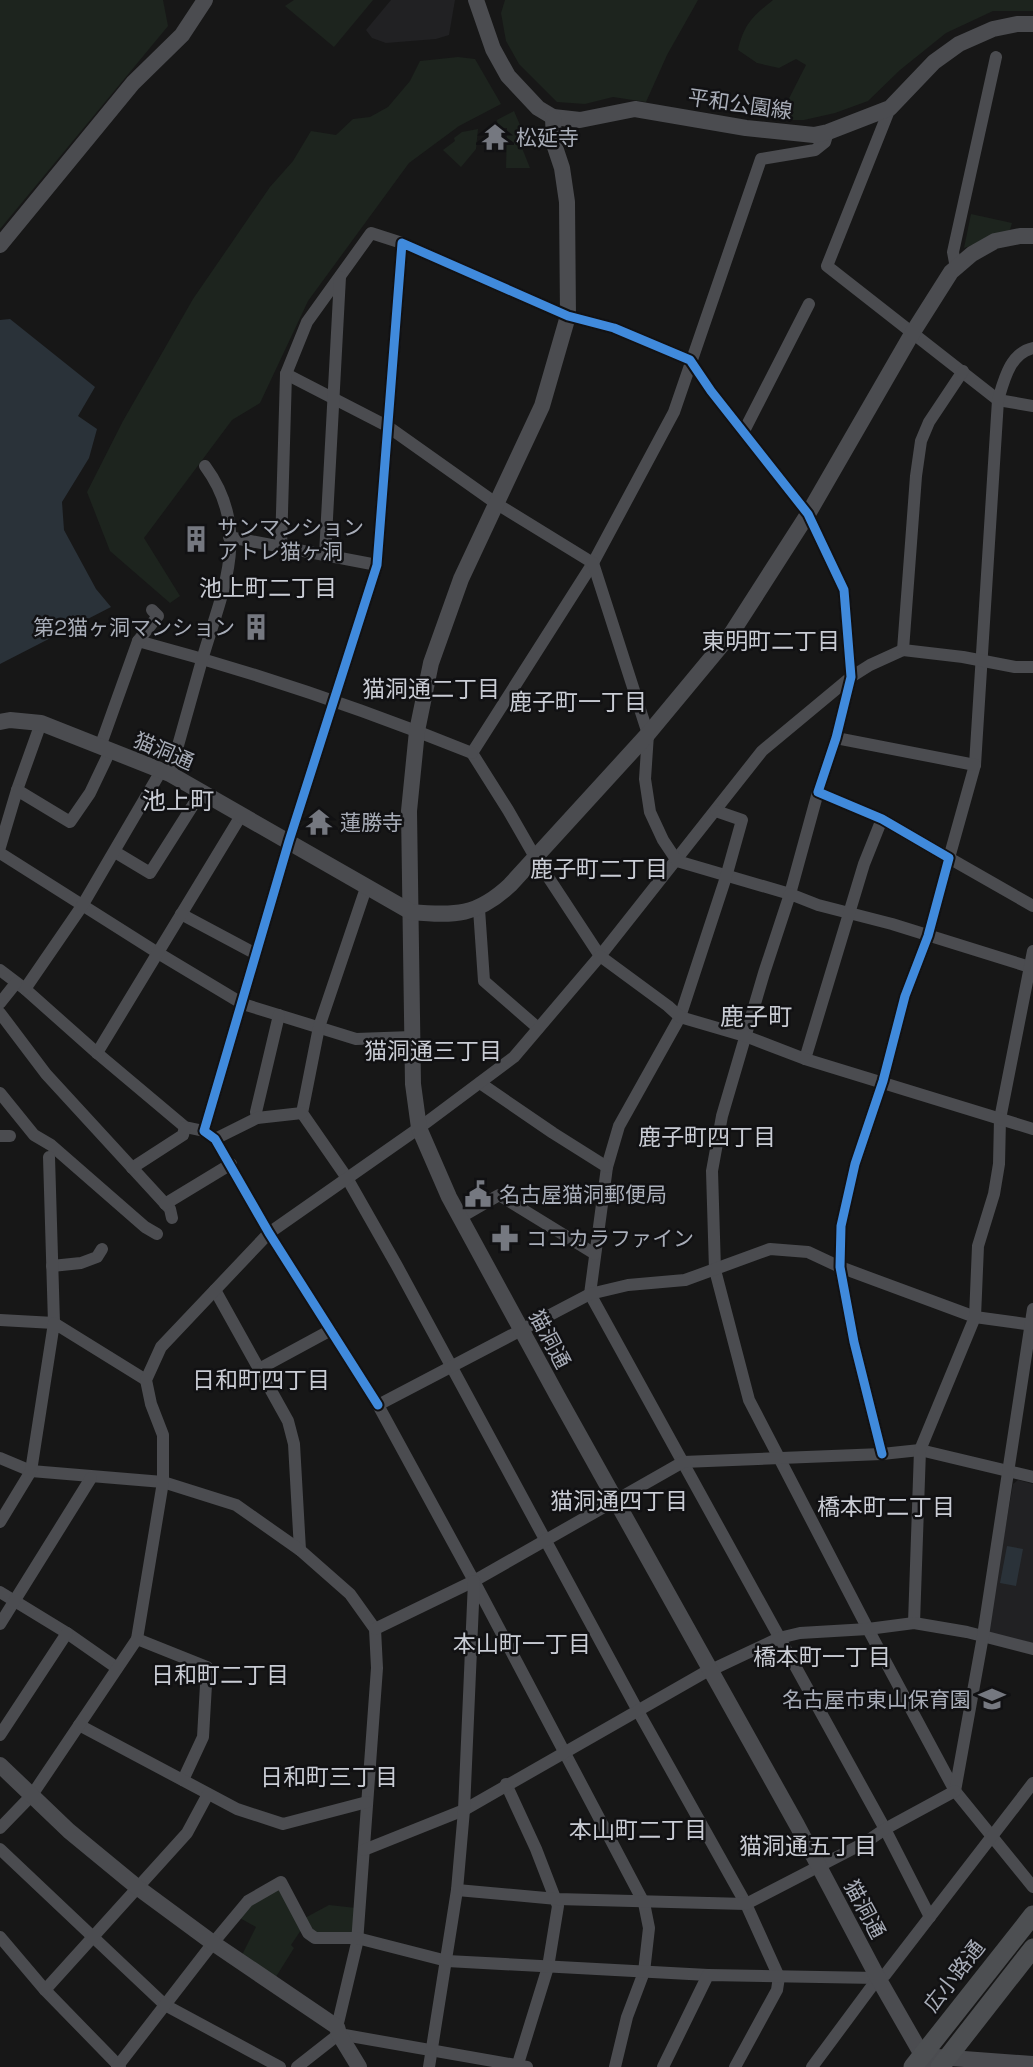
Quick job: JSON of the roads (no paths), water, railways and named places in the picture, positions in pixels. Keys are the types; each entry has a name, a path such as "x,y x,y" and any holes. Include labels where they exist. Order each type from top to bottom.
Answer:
{"main road":[{"name":"広小路通","path":"921,2063 1033,1915"},
{"name":"広小路通","path":"944,2063 1033,1948"}],"street":[{"path":"0,245 133,83 182,35 205,0"},
{"path":"480,3 493,49 508,76 533,103 553,117 554,144 562,168 567,202 568,316 542,406 461,579 431,663 417,731 409,811 411,912 440,915 479,909 494,900 535,857 648,734 731,634 808,514 913,332 956,268 972,254 995,241 1033,236"},
{"name":"平和公園線","path":"553,117 580,120 635,109 746,128 814,135 890,108 934,62 958,44 993,29 1033,24"},
{"path":"956,268 953,252 996,57"},
{"path":"890,108 827,266 998,400 1033,406"},
{"path":"472,753 593,563 674,412 761,159 815,150 825,142 828,132"},
{"path":"281,547 286,374 307,322 372,233 402,243 568,316 614,328 690,360 711,391 808,514 844,590 850,677 836,738 722,1116 712,1171 715,1270 749,1400 956,1791 1033,1886"},
{"path":"204,1130 289,841 376,565 402,243"},
{"path":"325,555 340,277"},
{"path":"744,431 809,304"},
{"path":"882,1454 854,1342 840,1266 841,1226 855,1164 883,1081 905,996 928,936 975,765 998,400 1007,371 1016,358 1027,349 1033,348"},
{"path":"904,650 916,476 921,441 929,422 963,371"},
{"path":"286,374 387,426 497,504 593,563 648,734 645,779 650,813 677,861 790,894 818,905 892,923 1031,967"},
{"path":"0,1003 20,986 82,906 165,773 229,573 229,537 224,496 205,466"},
{"path":"229,537 376,565"},
{"path":"17,790 69,822 90,793 138,641 158,616 152,610"},
{"path":"138,641 203,658 334,701 472,753 535,857 600,956 680,1017 805,1059 1033,1129"},
{"path":"0,1828 32,1795 137,1639 163,1482 163,1435 151,1404 146,1380 161,1347 269,1233 419,1128 514,1057 677,861 762,751 850,677 904,650 1015,667 1033,667"},
{"name":"猫洞通","path":"0,722 10,720 41,723 165,773 202,791 411,912 413,1084 419,1128 449,1197 819,1866 921,2063"},
{"path":"0,847 41,723"},
{"path":"836,738 975,765"},
{"path":"115,852 150,873 202,791"},
{"path":"818,792 882,819 1033,905"},
{"path":"716,811 742,820 680,1017 659,1059 619,1126 607,1167 590,1294 885,1829 930,1917"},
{"path":"97,1053 242,814"},
{"path":"805,1059 864,864 882,819"},
{"path":"0,853 158,953 243,1003 356,1039 412,1037"},
{"path":"366,888 318,1027 302,1113 347,1178 746,1904 779,1977 777,1990 735,2067"},
{"path":"479,909 484,981 538,1028"},
{"path":"181,914 256,954"},
{"path":"914,1623 920,1450 975,1317 978,1246 996,1184 1000,1118 1033,951"},
{"path":"0,970 185,1127 204,1130 215,1139 269,1233 378,1405 645,1903 649,1928 644,1972 627,2017 615,2067"},
{"path":"0,1013 46,1074 166,1205 172,1218"},
{"path":"257,1118 256,1112 279,1015"},
{"path":"480,1083 607,1167"},
{"path":"0,1093 34,1135 51,1145 145,1227 157,1234"},
{"path":"215,1139 257,1118 302,1113"},
{"path":"132,1168 183,1135 185,1127"},
{"path":"0,1522 31,1471 54,1323 49,1157"},
{"path":"166,1205 230,1164"},
{"path":"461,1217 499,1195 595,1254"},
{"path":"378,1405 590,1294 628,1285 685,1280 770,1248 808,1252 975,1317 1032,1324"},
{"path":"52,1266 81,1263 97,1257 102,1249"},
{"path":"215,1290 288,1420 294,1444 300,1550"},
{"path":"956,1791 983,1636 1033,1309"},
{"path":"0,1320 54,1323 146,1380"},
{"path":"260,1369 331,1330"},
{"path":"375,1629 474,1581 683,1462 920,1450 1033,1477"},
{"path":"0,1458 31,1471 163,1482 236,1505 300,1550 350,1594 375,1629 377,1668 357,1938 338,2031 296,2067"},
{"path":"0,1624 91,1478"},
{"path":"429,2067 457,1890 464,1810 474,1581"},
{"path":"0,1592 67,1633 117,1668"},
{"path":"364,1850 464,1810 709,1670 779,1638 800,1633 914,1623 1033,1649"},
{"path":"0,1735 67,1633"},
{"path":"137,1639 207,1667 203,1737 183,1780"},
{"path":"79,1725 237,1809 283,1824 367,1802"},
{"path":"0,1765 69,1831 137,1887 338,2031 521,2066 548,1967 557,1899 506,1784"},
{"path":"812,2067 1033,1783"},
{"path":"457,1890 557,1899 746,1904 866,1842 956,1791"},
{"path":"46,1990 187,1833 208,1794"},
{"path":"0,1849 164,2005 280,2067"},
{"path":"0,1937 119,2067 164,2005 248,1901 281,1882 308,1933 315,1938 357,1938 447,1961 708,1975 878,1979"},
{"path":"663,2067 708,1975"},
{"path":"338,2031 359,2067"},
{"path":"921,2063 1033,2064"}],"place":[{"name":"松延寺","path":"495,137"},
{"name":"サンマンション アトレ猫ヶ洞","path":"196,539"},
{"name":"第2猫ヶ洞マンション","path":"256,627"},
{"name":"蓮勝寺","path":"319,822"},
{"name":"名古屋猫洞郵便局","path":"478,1194"},
{"name":"ココカラファイン","path":"505,1238"},
{"name":"名古屋市東山保育園","path":"992,1699"}],"district":[{"name":"池上町二丁目","path":"268,588"},
{"name":"東明町二丁目","path":"771,641"},
{"name":"猫洞通二丁目","path":"431,689"},
{"name":"鹿子町一丁目","path":"578,702"},
{"name":"池上町","path":"178,800"},
{"name":"鹿子町二丁目","path":"599,869"},
{"name":"鹿子町","path":"756,1016"},
{"name":"猫洞通三丁目","path":"433,1051"},
{"name":"鹿子町四丁目","path":"707,1137"},
{"name":"日和町四丁目","path":"261,1380"},
{"name":"猫洞通四丁目","path":"619,1501"},
{"name":"橋本町二丁目","path":"886,1507"},
{"name":"本山町一丁目","path":"522,1644"},
{"name":"橋本町一丁目","path":"822,1657"},
{"name":"日和町二丁目","path":"220,1675"},
{"name":"日和町三丁目","path":"329,1777"},
{"name":"本山町二丁目","path":"638,1830"},
{"name":"猫洞通五丁目","path":"808,1846"}]}
